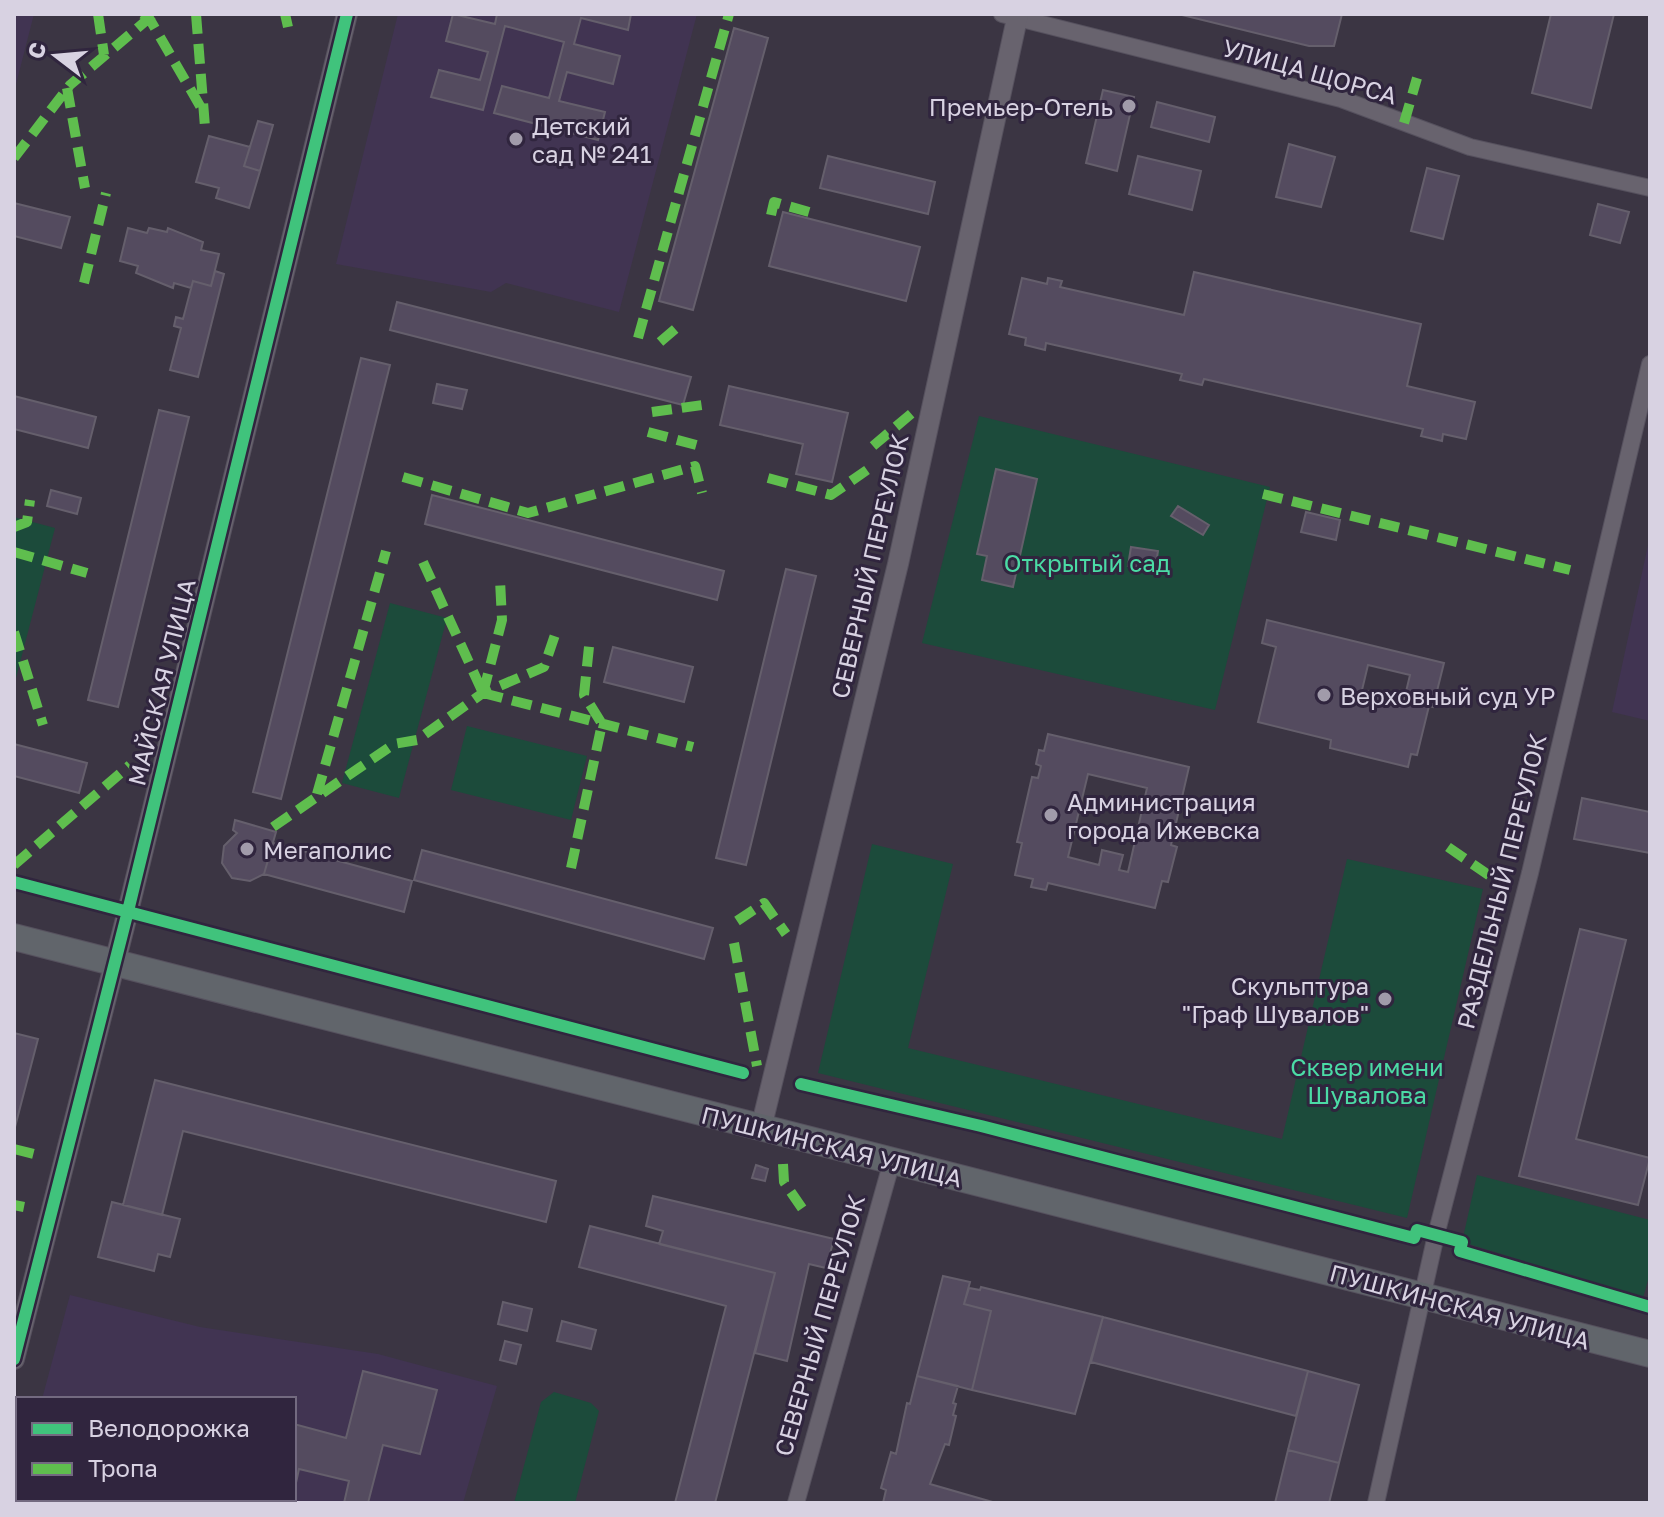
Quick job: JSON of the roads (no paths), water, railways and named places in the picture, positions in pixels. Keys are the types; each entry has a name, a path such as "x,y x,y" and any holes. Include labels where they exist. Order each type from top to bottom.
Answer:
{"main road":[{"name":"ПУШКИНСКАЯ УЛИЦА","path":"14,937 1650,1354"}],"street":[{"name":"МАЙСКАЯ УЛИЦА","path":"14,1359 115,963 347,14"},
{"name":"УЛИЦА ЩОРСА","path":"1013,15 1341,99 1470,147 1650,188"},
{"name":"СЕВЕРНЫЙ ПЕРЕУЛОК","path":"761,1128 898,564 1013,15"},
{"name":"РАЗДЕЛЬНЫЙ ПЕРЕУЛОК","path":"1376,1503 1436,1235 1530,873 1650,364"},
{"name":"СЕВЕРНЫЙ ПЕРЕУЛОК","path":"796,1503 892,1161"}],"place":[{"name":"Премьер-Отель","path":"1129,106"},
{"name":"Детский сад № 241","path":"516,139"},
{"name":"Верховный суд УР","path":"1324,695"},
{"name":"Администрация города Ижевска","path":"1051,815"},
{"name":"Мегаполис","path":"247,849"},
{"name":"Скульптура \"Граф Шувалов\"","path":"1385,999"}],"park label":[{"name":"Открытый сад","path":"1087,562"},
{"name":"Сквер имени Шувалова","path":"1367,1080"}]}
